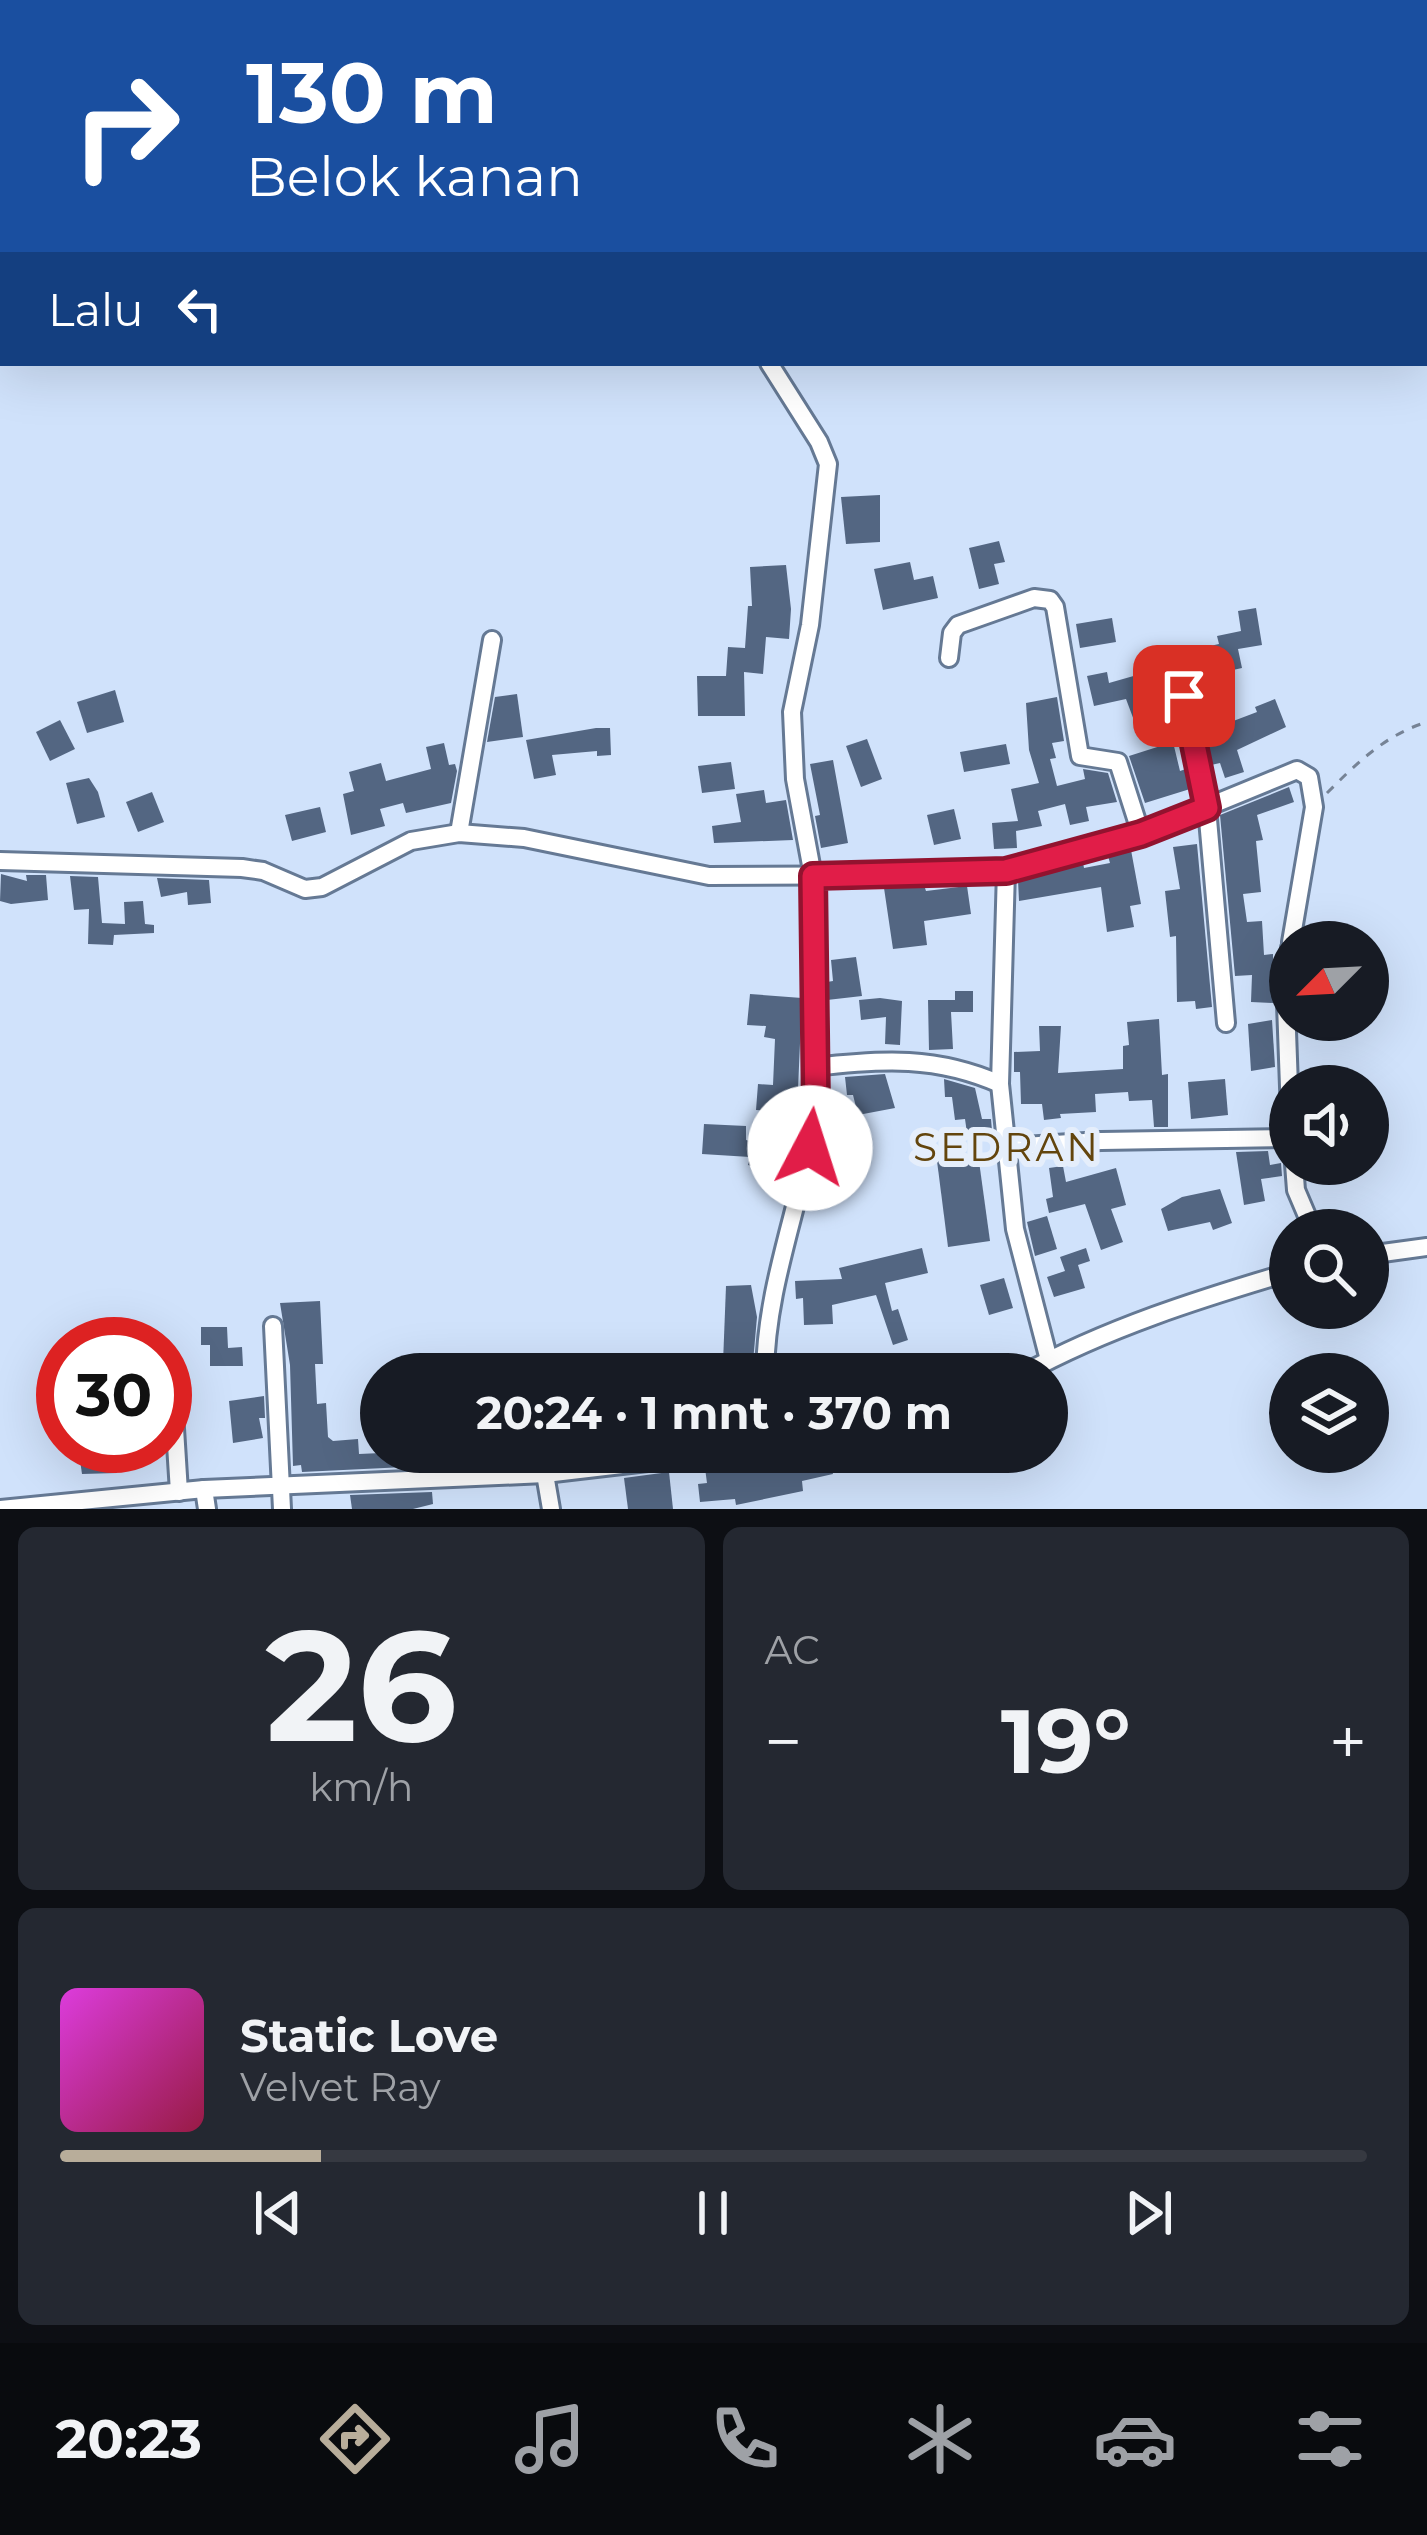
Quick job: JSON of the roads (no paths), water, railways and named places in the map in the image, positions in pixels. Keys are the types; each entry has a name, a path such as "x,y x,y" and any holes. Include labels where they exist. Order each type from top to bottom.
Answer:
{"street":[{"path":"765,1353 772,1285 816,1110 813,876 795,779 793,712 810,625 828,464 772,366"},
{"path":"949,658 952,633 958,625 1034,598 1050,600 1080,756 1118,762 1141,834"},
{"path":"460,832 492,640"},
{"path":"1176,658 1207,808 1226,1023"},
{"path":"0,861 242,868 263,871 305,889 322,887 411,841 460,832 524,838 709,876 1006,871 1141,834 1297,770 1309,776 1314,807 1294,921"},
{"path":"1006,871 1000,1084 1016,1229 1046,1353"},
{"path":"815,1067 911,1060 964,1068 1000,1084"},
{"path":"1007,1147 1269,1138"},
{"path":"1389,1252 1427,1247"},
{"path":"1066,1353 1203,1298 1269,1278"},
{"path":"273,1325 282,1509"},
{"path":"178,1473 179,1492"},
{"path":"0,1509 204,1489 553,1473"},
{"path":"544,1474 551,1509"},
{"path":"204,1489 207,1509"}],"district":[{"name":"SEDRAN","path":"1007,1147"}]}
